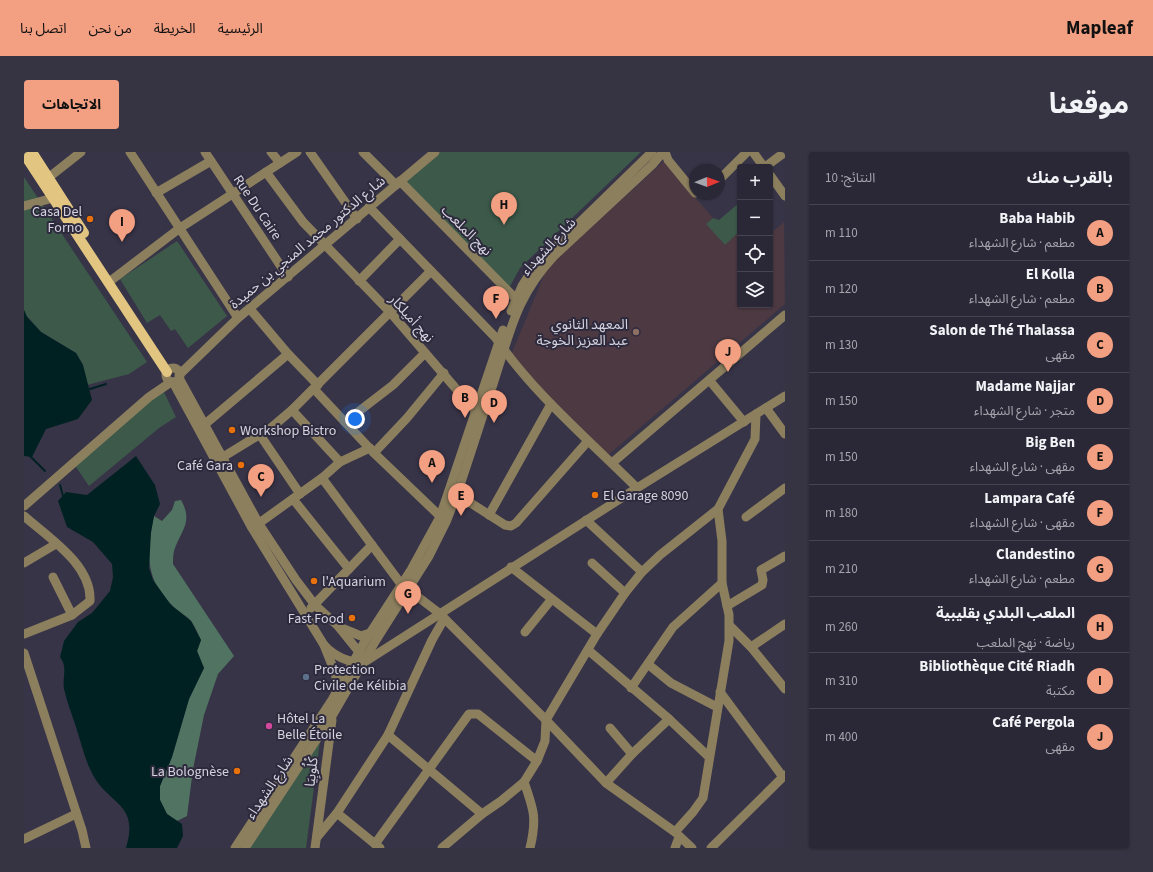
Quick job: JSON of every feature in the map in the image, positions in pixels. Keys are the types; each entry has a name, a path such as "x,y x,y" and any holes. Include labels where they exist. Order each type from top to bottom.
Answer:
{"main road":[{"path":"32,152 53,198 111,281"},
{"path":"24,154 45,180 173,375"}],"street":[{"path":"45,180 81,152"},
{"path":"131,152 156,193 238,318"},
{"name":"Rue Du Caire","path":"205,152 288,277"},
{"path":"271,152 280,163"},
{"path":"111,281 180,228 297,152"},
{"path":"310,152 357,218"},
{"name":"نهج الملعب","path":"363,152 398,183 515,298"},
{"name":"شارع الدكتور محمد المنجي بن حميدة","path":"24,506 173,375 198,355 238,318 435,152"},
{"name":"شارع الشهداء","path":"362,658 370,633 414,572 443,519 454,492 502,346 515,298 550,251 652,152"},
{"path":"664,152 668,160 689,186"},
{"name":"شارع الشهداء","path":"454,492 476,412 532,275 664,152"},
{"path":"725,174 748,152"},
{"path":"753,152 762,164"},
{"path":"768,164 785,152"},
{"path":"156,193 211,161"},
{"name":"نهج أميلكار","path":"266,172 303,222 324,246 390,312 476,412"},
{"path":"773,179 785,196"},
{"path":"24,206 53,198"},
{"path":"369,208 502,346 551,404 637,488"},
{"path":"359,281 400,239"},
{"path":"219,460 260,435 292,410 431,271"},
{"path":"250,309 346,422 372,450 443,519"},
{"path":"612,463 710,381 785,315"},
{"path":"204,425 288,354"},
{"path":"346,422 392,384 425,354"},
{"path":"256,526 322,478 340,462 372,450 407,418 444,373"},
{"path":"173,375 204,425 219,460"},
{"path":"173,375 219,460 324,645 339,688"},
{"path":"710,381 744,422"},
{"path":"324,645 334,654 353,662 441,616 511,567 785,396"},
{"path":"489,515 551,404"},
{"path":"766,408 785,434"},
{"path":"292,410 340,462"},
{"path":"442,848 482,814 524,782 537,762 545,741 546,720 597,634 626,593 642,572 682,537 718,509 755,439 756,414"},
{"path":"260,435 296,496 349,569"},
{"path":"454,492 508,526 516,523 588,441"},
{"path":"322,478 404,587 441,616 546,720 606,783 677,834 692,848"},
{"path":"746,517 785,488"},
{"path":"675,848 677,834 703,798 729,641 730,626 722,583 722,541 718,509"},
{"path":"24,516 82,569 90,590 90,601 72,615 24,634"},
{"path":"586,520 642,572"},
{"path":"256,526 315,605 338,626 362,658"},
{"path":"24,563 56,544"},
{"path":"305,613 315,605 372,545"},
{"path":"727,606 762,585 763,580 761,570 785,556"},
{"path":"592,563 626,593"},
{"path":"511,567 551,600 597,634"},
{"path":"53,577 72,615"},
{"path":"631,688 673,627 722,583"},
{"name":"شارع الشهداء","path":"245,848 332,716 362,658 404,587"},
{"path":"525,632 551,600"},
{"path":"317,837 337,813 388,736 432,640 441,616"},
{"path":"751,647 785,624"},
{"path":"338,626 361,636 370,633"},
{"path":"730,626 751,647 785,689"},
{"path":"588,650 669,719 709,756"},
{"path":"24,653 27,670 82,830 86,848"},
{"name":"شارع الشهداء","path":"235,848 332,700 353,662"},
{"path":"648,664 671,683 717,707"},
{"path":"711,848 784,776 720,692"},
{"name":"كْلُوبِيَا","path":"315,848 332,716 332,700"},
{"path":"337,813 378,846 466,716 472,713 478,714 537,762"},
{"path":"606,783 632,754 669,719"},
{"path":"610,728 632,754"},
{"path":"388,736 482,814"},
{"path":"524,782 533,808 535,822 530,848"},
{"path":"24,839 76,814"}],"shaded area":[{"path":"440,152 641,152 520,268 508,290 403,182"},
{"name":"المعهد الثانوي عبد العزيز الخوجة","path":"664,161 689,190 689,200 698,200 713,218 707,224 724,244 737,233 737,308 773,308 773,231 784,222 785,304 607,456 509,360 547,268"},
{"path":"24,177 147,362 129,374 87,385 83,365 76,353 41,332 27,316 24,310"},
{"path":"737,205 737,234 725,245 706,224 713,218 719,220"},
{"path":"177,241 227,316 188,348 175,329 171,331 160,315 147,323 120,279"},
{"path":"24,310 27,317 41,332 76,353 83,365 92,400 78,419 46,429 32,457 24,456"},
{"path":"163,390 176,417 159,428 89,486 74,464"},
{"path":"136,456 155,485 160,504 154,516 151,532 149,568 153,580 171,605 191,621 201,640 197,651 204,668 189,699 172,757 160,786 160,800 167,814 182,824 183,836 177,848 126,848 129,833 129,821 120,805 98,782 84,755 65,694 64,665 60,657 64,641 78,622 92,613 110,591 113,577 112,564 93,542 67,527 58,501 66,492 87,495"},
{"path":"181,500 185,508 186,521 185,527 174,551 173,564 234,656 218,674 204,715 193,769 187,816 177,821 167,814 160,800 160,786 172,757 189,699 204,668 197,651 201,640 191,621 174,607 156,585 152,575 149,553 154,516 162,521 172,510 175,501"},
{"path":"321,734 306,848 246,848"}],"waterway":[{"path":"90,389 106,384"},
{"path":"30,456 45,471"},
{"path":"60,485 63,496"}],"place":[{"name":"Casa Del Forno","path":"90,219"},
{"name":"الملعب البلدي بقليبية","path":"504,225"},
{"name":"Bibliothèque Cité Riadh","path":"122,242"},
{"name":"Lampara Café","path":"496,319"},
{"name":"المعهد الثانوي عبد العزيز الخوجة","path":"636,332"},
{"name":"Café Pergola","path":"728,372"},
{"name":"El Kolla","path":"465,418"},
{"name":"Madame Najjar","path":"494,423"},
{"name":"Workshop Bistro","path":"232,430"},
{"name":"Café Gara","path":"241,465"},
{"name":"Baba Habib","path":"432,483"},
{"name":"El Garage 8090","path":"595,495"},
{"name":"Salon de Thé Thalassa","path":"261,497"},
{"name":"Big Ben","path":"461,516"},
{"name":"l'Aquarium","path":"314,581"},
{"name":"Clandestino","path":"408,614"},
{"name":"Fast Food","path":"352,618"},
{"name":"Protection Civile de Kélibia","path":"306,677"},
{"name":"Hôtel La Belle Étoile","path":"269,726"},
{"name":"La Bolognèse","path":"237,771"}]}
